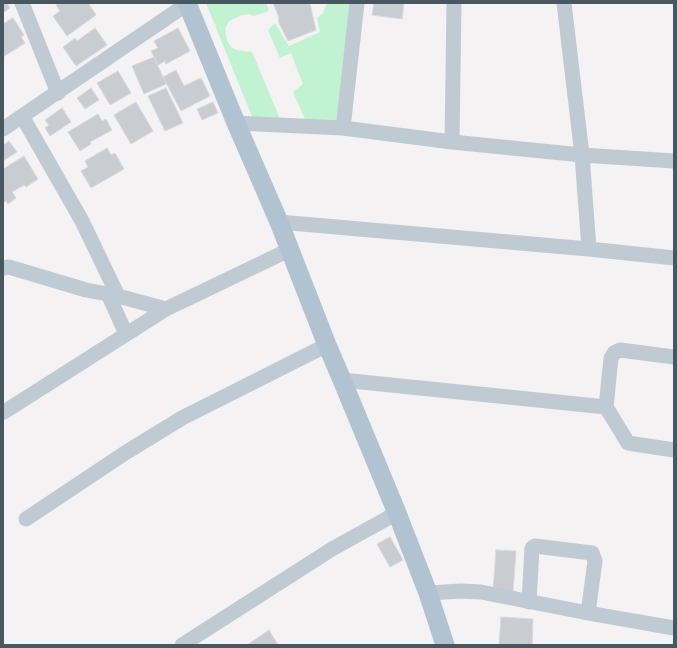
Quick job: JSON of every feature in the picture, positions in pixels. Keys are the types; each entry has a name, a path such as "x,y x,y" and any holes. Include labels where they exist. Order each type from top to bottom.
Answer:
{"main road":[{"path":"187,4 279,222 327,345 397,514 428,593 445,645"}],"street":[{"path":"22,3 58,93"},
{"path":"343,128 357,3"},
{"path":"452,142 454,3"},
{"path":"564,3 582,155 589,249"},
{"path":"3,129 187,4"},
{"path":"22,116 82,221 113,295 126,334"},
{"path":"236,123 343,128 452,142 582,155 674,161"},
{"path":"279,222 589,249 674,258"},
{"path":"4,412 166,309 289,250"},
{"path":"3,268 9,267 86,290 113,295 166,309"},
{"path":"26,519 125,453 182,418 327,345"},
{"path":"674,357 620,350 614,352 611,358 606,408 628,443 674,450"},
{"path":"342,380 606,408"},
{"path":"182,645 332,549 397,514"},
{"path":"529,602 532,548 535,546 592,553 595,561 588,613"},
{"path":"428,593 461,591 481,592 674,628"}],"green space":[{"path":"206,3 257,3 258,5 261,3 266,3 269,11 254,16 249,14 242,15 229,21 225,29 227,41 232,48 252,52 281,121 253,119"},
{"path":"327,3 350,3 336,123 305,119 293,92 303,84 291,53 280,58 268,30 275,23 289,46 320,32 317,18 323,13"}],"building":[{"path":"3,3 7,3 10,8 3,13"},
{"path":"60,3 88,3 96,15 67,36 53,16 60,11 56,5"},
{"path":"273,3 313,3 310,4 316,30 288,41 279,23 278,15"},
{"path":"374,3 404,3 402,19 372,15"},
{"path":"13,18 24,35 21,37 25,43 3,57 3,24"},
{"path":"95,28 107,45 76,66 63,47 75,38 77,41"},
{"path":"178,28 190,51 166,64 165,61 158,65 151,51 158,48 154,41"},
{"path":"154,57 166,84 144,94 132,66"},
{"path":"176,70 184,86 201,78 210,96 181,111 163,77"},
{"path":"118,71 131,93 110,105 97,83"},
{"path":"91,88 99,100 85,109 77,98"},
{"path":"166,88 183,123 165,131 148,96"},
{"path":"136,102 153,131 131,144 114,115"},
{"path":"213,102 218,113 202,120 197,109"},
{"path":"62,108 71,122 50,136 45,128 49,125 45,120"},
{"path":"98,114 102,121 106,119 112,130 90,142 91,144 80,151 68,132"},
{"path":"9,141 17,152 3,161 3,145"},
{"path":"107,148 111,155 115,153 124,169 91,188 81,171 88,167 85,161"},
{"path":"24,156 38,179 26,187 24,185 12,192 16,198 8,204 6,201 3,203 3,169"},
{"path":"390,537 403,560 390,567 377,544"},
{"path":"496,550 516,551 513,592 493,590"},
{"path":"501,617 533,619 532,645 499,645"},
{"path":"269,630 278,645 247,645"}]}
